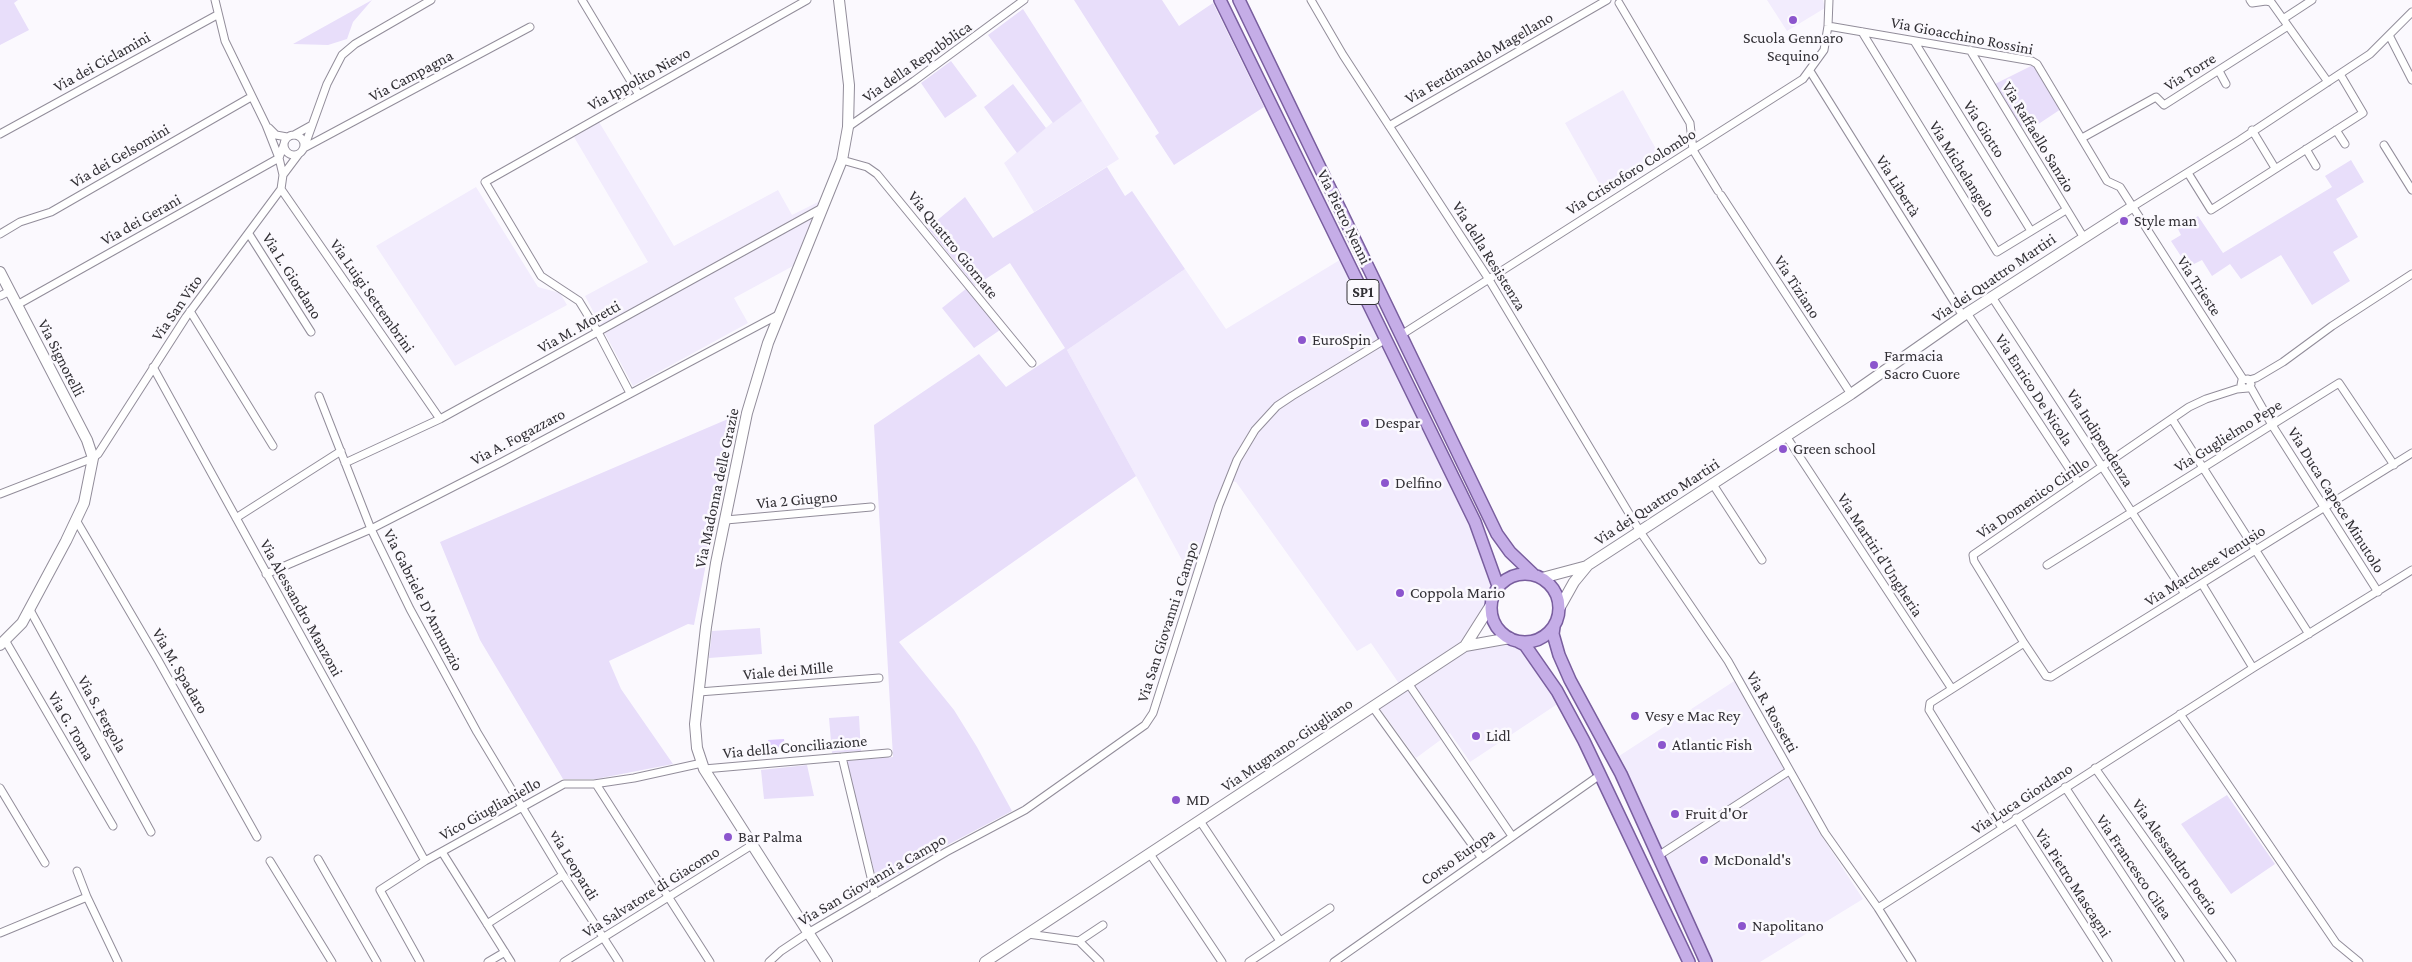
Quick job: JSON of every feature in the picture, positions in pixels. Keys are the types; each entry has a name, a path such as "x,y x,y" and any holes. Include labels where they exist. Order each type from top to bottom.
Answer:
{"main road":[{"name":"Via Pietro Nenni","path":"1220,0 1475,522 1498,586"},
{"name":"Via Pietro Nenni","path":"1239,0 1497,534 1510,552 1537,576"},
{"path":"1689,962 1600,775 1557,691 1524,645 1495,624 1491,605 1498,586 1514,575 1537,576 1555,590 1560,607 1553,634 1559,655 1570,680 1620,774 1706,962"},
{"path":"1515,640 1539,640 1554,628"}],"street":[{"name":"Via San Vito","path":"93,458 98,454 190,311 281,189 283,175 279,158 266,125 228,47 217,15 215,0"},
{"path":"305,146 331,75 342,55 355,44 431,0"},
{"path":"582,0 639,95"},
{"name":"Via Ippolito Nievo","path":"598,332 579,302 541,276 485,182 807,0"},
{"name":"Via Madonna delle Grazie","path":"826,962 703,766 696,736 709,608 746,413 778,315 842,160 848,127 848,66 839,0"},
{"name":"Via della Repubblica","path":"848,127 1024,0"},
{"name":"Via della Resistenza","path":"1311,0 1488,278 1639,530"},
{"name":"Via Ferdinando Magellano","path":"1390,126 1608,0"},
{"name":"Via Cristoforo Colombo","path":"1401,334 1787,90 1810,71 1824,50 1828,26 1829,0"},
{"path":"2250,0 2252,3 2270,1 2328,82"},
{"path":"2283,19 2312,0"},
{"path":"1619,2 1690,122 1693,150"},
{"name":"Via dei Quattro Martiri","path":"1560,607 1574,582 1588,565 1639,530 1851,394 1992,296 2188,173 2370,54 2390,37 2412,12"},
{"name":"Via dei Ciclamini","path":"0,134 217,15"},
{"name":"Via Gioacchino Rossini","path":"1828,26 2032,61 2037,64 2107,181 2118,185 2132,207"},
{"name":"Via Torre","path":"2082,138 2156,97 2164,105 2288,26"},
{"name":"Via Campagna","path":"305,146 530,27"},
{"name":"Via Michelangelo","path":"1862,32 1997,252 2066,210"},
{"path":"2390,37 2412,80"},
{"name":"Via Giotto","path":"1914,41 2031,231"},
{"name":"Via Raffaello Sanzio","path":"1970,50 2084,238"},
{"name":"Via Libertà","path":"1810,71 1965,314"},
{"path":"2219,71 2226,84"},
{"path":"2188,173 2211,210 2363,113 2340,74"},
{"name":"Via dei Gelsomini","path":"0,234 20,222 51,212 251,97"},
{"name":"Via San Vito","path":"266,125 287,144"},
{"path":"279,158 287,144 312,125"},
{"path":"2252,130 2275,168"},
{"path":"2336,130 2344,144"},
{"path":"274,145 287,144 300,136 305,146"},
{"path":"287,144 298,155"},
{"path":"2384,145 2412,190"},
{"name":"Via San Vito","path":"283,175 305,146"},
{"path":"2306,149 2316,166"},
{"name":"Via Tiziano","path":"1693,150 1719,193 1851,394"},
{"name":"Via dei Gerani","path":"17,305 279,158"},
{"name":"Via Quattro Giornate","path":"842,160 867,167 877,174 1032,363"},
{"name":"Via Luigi Settembrini","path":"281,189 440,418"},
{"name":"Via Trieste","path":"2132,207 2244,385"},
{"name":"Via M. Moretti","path":"345,463 440,418 822,208"},
{"name":"Via L. Giordano","path":"249,234 311,332"},
{"name":"Via Signorelli","path":"0,272 87,440 93,458"},
{"path":"2244,385 2283,362 2340,321 2412,274"},
{"path":"0,296 10,291"},
{"name":"Via Indipendenza","path":"1992,296 2185,594"},
{"path":"190,311 273,446"},
{"name":"Via Enrico De Nicola","path":"1965,314 2078,482"},
{"name":"Via A. Fogazzaro","path":"266,574 372,529 778,315"},
{"path":"598,332 630,394"},
{"name":"Via San Giovanni a Campo","path":"769,962 781,951 808,933 946,852 1025,810 1145,725 1154,713 1219,505 1236,460 1255,430 1277,406 1386,340"},
{"name":"Via Alessandro Manzoni","path":"153,367 425,861"},
{"name":"Via Guglielmo Pepe","path":"2047,565 2339,383 2394,465"},
{"name":"Via Duca Capece Minutolo","path":"2244,385 2256,397 2378,592"},
{"name":"Via Domenico Cirillo","path":"2024,643 1973,557 2172,419 2201,401 2244,385"},
{"name":"Via Gabriele D'Annunzio","path":"319,396 372,529 410,609 477,732 523,806"},
{"path":"2172,419 2309,634"},
{"name":"Via Martiri d'Ungheria","path":"1786,436 1952,689"},
{"path":"236,518 341,451"},
{"name":"Via Marchese Venusio","path":"2024,643 2049,678 2412,453"},
{"path":"0,494 93,458"},
{"path":"3,643 22,623 30,610 76,520 84,503 93,458"},
{"path":"1712,483 1762,560"},
{"name":"Via 2 Giugno","path":"726,520 871,507"},
{"name":"Via M. Spadaro","path":"76,520 158,660 257,837"},
{"name":"Via R. Rossetti","path":"1639,530 1728,661 1825,833 1878,908 1912,962"},
{"name":"Via dei Quattro Martiri","path":"1537,576 1588,565"},
{"name":"Via Luca Giordano","path":"1878,908 2180,714 2412,570"},
{"path":"2202,584 2253,668"},
{"name":"Via Mugnano-Giugliano","path":"1466,646 1491,605"},
{"name":"Via S. Fergola","path":"30,610 151,832"},
{"name":"Via Mugnano-Giugliano","path":"986,962 1372,706 1466,646 1515,640"},
{"name":"Via G. Toma","path":"3,643 112,826"},
{"path":"2002,828 1929,710 1930,703 2024,643"},
{"name":"Viale dei Mille","path":"699,692 879,678"},
{"path":"1408,683 1512,836"},
{"path":"1372,706 1481,857"},
{"path":"2180,714 2336,942 2359,962"},
{"name":"Via della Conciliazione","path":"703,766 888,753"},
{"path":"842,757 875,894"},
{"name":"Vico Giuglianiello","path":"420,962 380,890 425,861 564,784 596,784 703,766"},
{"name":"Via Alessandro Poerio","path":"2095,768 2232,962"},
{"path":"1658,856 1789,771"},
{"name":"Corso Europa","path":"1334,962 1600,775"},
{"path":"596,784 710,962"},
{"name":"Via Francesco Cilea","path":"2065,787 2180,962"},
{"path":"0,788 45,863"},
{"name":"via Leopardi","path":"523,806 563,875 619,962"},
{"name":"Via Pietro Mascagni","path":"2016,818 2108,962"},
{"path":"1200,821 1280,941"},
{"name":"Via Salvatore di Giacomo","path":"564,962 752,845"},
{"path":"442,852 511,962"},
{"path":"1150,854 1222,962"},
{"path":"318,859 377,962"},
{"path":"270,861 332,962"},
{"path":"77,871 87,897 118,962"},
{"path":"487,924 563,875"},
{"path":"0,933 87,897"},
{"path":"1249,962 1330,908"},
{"path":"1080,941 1103,925"},
{"path":"1027,935 1080,941 1100,962"},
{"path":"488,962 505,952"}],"shaded area":[{"path":"0,0 18,0 14,3 29,30 0,45"},
{"path":"372,0 353,22 347,39 328,45 293,44"},
{"path":"1074,0 1162,0 1179,26 1213,3 1264,107 1174,165 1155,136 1159,133"},
{"name":"Scuola Gennaro Sequino","path":"1767,0 1823,0 1825,8 1787,31"},
{"path":"1023,9 1082,101 1053,123 988,35"},
{"path":"951,61 977,96 945,118 921,83"},
{"path":"2033,65 2061,109 2034,127 2027,123 2021,126 1995,84"},
{"path":"1013,84 1046,128 1017,153 984,107"},
{"path":"1623,90 1660,156 1604,192 1565,123"},
{"path":"1082,101 1119,159 1034,212 1004,163 1066,111"},
{"path":"599,122 674,246 778,190 792,215 820,201 793,266 734,298 748,323 633,386 585,296 648,262 574,137"},
{"path":"2351,160 2364,182 2336,199 2358,237 2333,252 2350,281 2312,305 2281,255 2241,279 2230,264 2212,276 2202,260 2188,267 2171,241 2181,235 2178,229 2198,216 2223,253 2332,187 2325,176"},
{"path":"1107,167 1125,196 1132,191 1185,269 1067,350 1136,476 899,642 954,710 977,747 1012,811 936,851 878,886 846,761 893,757 874,425 979,354 1006,387 1065,348 1010,263 975,286 928,228 965,197 993,238"},
{"path":"476,187 538,287 560,293 567,305 455,366 376,246"},
{"path":"1343,258 1465,510 1495,586 1490,594 1488,603 1463,643 1400,685 1371,643 1357,651 1236,482 1226,480 1194,582 1067,350 1185,269 1226,329"},
{"path":"967,288 1000,330 974,348 942,308"},
{"path":"735,416 694,625 688,624 609,661 621,689 673,764 596,779 563,779 480,640 440,542"},
{"path":"760,628 762,654 709,658 712,631"},
{"path":"1509,642 1519,645 1559,703 1470,762 1450,733 1416,758 1378,706 1466,649"},
{"path":"1742,676 1825,824 1817,829 1863,899 1760,962 1711,962 1616,758"},
{"path":"859,716 861,751 832,753 829,718"},
{"path":"784,739 785,747 769,748 768,740"},
{"path":"807,765 814,796 764,799 761,770"},
{"path":"2227,795 2275,864 2231,894 2181,824"}],"place":[{"name":"Scuola Gennaro Sequino","path":"1793,20"},
{"name":"Style man","path":"2124,221"},
{"name":"EuroSpin","path":"1302,340"},
{"name":"Farmacia Sacro Cuore","path":"1874,365"},
{"name":"Despar","path":"1365,423"},
{"name":"Green school","path":"1783,449"},
{"name":"Delfino","path":"1385,483"},
{"name":"Coppola Mario","path":"1400,593"},
{"name":"Vesy e Mac Rey","path":"1635,716"},
{"name":"Lidl","path":"1476,736"},
{"name":"Atlantic Fish","path":"1662,745"},
{"name":"MD","path":"1176,800"},
{"name":"Fruit d'Or","path":"1675,814"},
{"name":"Bar Palma","path":"728,837"},
{"name":"McDonald's","path":"1704,860"},
{"name":"Napolitano","path":"1742,926"}]}
